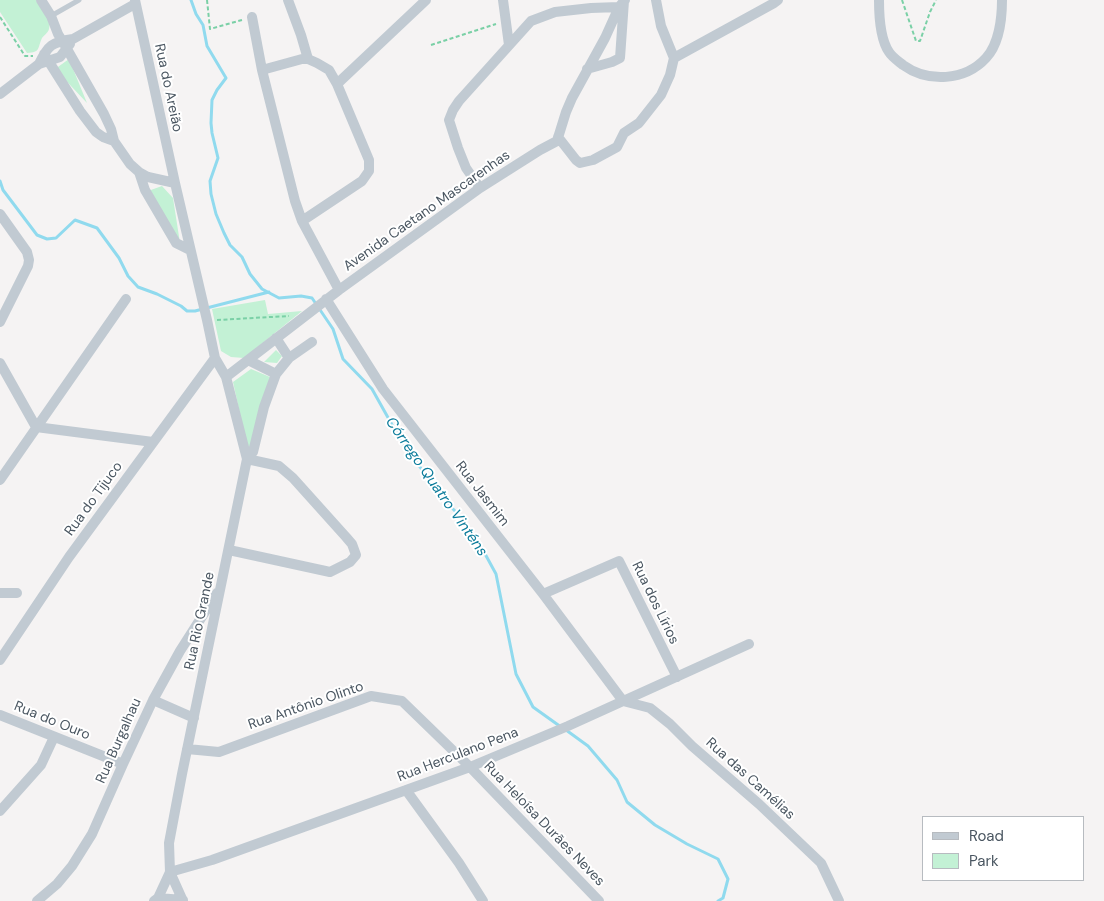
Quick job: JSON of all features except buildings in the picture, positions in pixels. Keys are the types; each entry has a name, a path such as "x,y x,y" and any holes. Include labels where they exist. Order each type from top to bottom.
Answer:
{"street":[{"path":"41,0 51,16 64,45 104,114 114,141 130,164 148,177 175,183"},
{"path":"288,0 308,59"},
{"path":"337,84 426,0"},
{"path":"503,0 509,45"},
{"path":"623,3 572,98 558,137 580,163 593,160 617,147 624,133 638,123 662,95 674,58 660,26 656,0"},
{"path":"674,58 778,0"},
{"path":"879,0 880,23 884,43 889,52 907,68 919,73 943,78 956,76 967,71 987,57 992,49 1000,25 1002,0"},
{"path":"0,94 44,60 60,57 64,45 135,2"},
{"name":"Rua do Areião","path":"135,2 205,313"},
{"path":"480,188 464,162 449,120 459,101 531,21 555,12 623,3"},
{"path":"587,69 620,58 623,3"},
{"path":"252,17 262,70 295,201 302,221 338,290"},
{"path":"262,70 302,59 308,59 329,70 337,84 369,160 370,171 362,182 302,221"},
{"path":"44,60 96,132 114,141"},
{"path":"80,111 96,100"},
{"name":"Avenida Caetano Mascarenhas","path":"226,377 338,290 480,188 557,141 558,137"},
{"path":"139,172 145,190 176,243 190,250"},
{"path":"0,214 27,252 29,260 28,266 0,322"},
{"path":"0,480 126,299"},
{"name":"Rua Jasmim","path":"324,301 383,389 543,594 623,701"},
{"path":"205,313 215,358 226,377"},
{"path":"276,338 289,358"},
{"path":"229,550 330,572 350,562 356,555 352,544 293,478 279,466 247,459 253,452 264,407 276,374 289,358 312,342"},
{"name":"Rua do Tijuco","path":"0,660 69,557 215,358"},
{"path":"248,360 276,374"},
{"path":"0,363 36,427"},
{"name":"Rua Rio Grande","path":"170,872 169,843 247,459 226,377"},
{"path":"36,427 153,442"},
{"name":"Rua dos Lírios","path":"543,594 619,561 677,677"},
{"name":"Rua Burgalhau","path":"37,901 57,884 72,866 92,834 153,700 180,651 221,588"},
{"path":"0,593 17,593"},
{"name":"Rua Herculano Pena","path":"170,872 212,860 470,767 568,726 749,644"},
{"name":"Rua Antônio Olinto","path":"187,749 219,752 371,696 402,701 470,767"},
{"path":"153,700 194,718"},
{"name":"Rua das Camélias","path":"623,701 650,708 759,804 821,863 838,901"},
{"name":"Rua do Ouro","path":"0,715 123,764"},
{"path":"0,812 41,764 54,737"},
{"name":"Rua Heloísa Durães Neves","path":"470,767 599,901"},
{"path":"406,790 459,863 483,901"},
{"path":"170,872 183,901 156,899 170,872"}],"lane":[{"path":"51,16 79,0"}],"path":[{"path":"207,0 210,29 252,17"},
{"path":"902,0 916,41 920,41 936,0"},
{"path":"0,17 26,56 44,60"},
{"path":"430,46 506,21"},
{"path":"205,313 310,313"}],"green space":[{"path":"0,0 36,0 49,22 48,30 42,38 37,51 27,53 0,12"},
{"path":"69,59 87,103 55,69"},
{"path":"162,186 173,198 180,243 148,191"},
{"path":"265,300 268,314 302,311 244,358 231,357 221,351 212,309"},
{"path":"276,350 282,356 277,363 264,362"},
{"path":"251,369 270,377 252,448 247,446 233,382"}],"waterway":[{"name":"Córrego Quatro Vinténs","path":"191,0 196,14 203,25 207,46 226,78 212,100 212,133 218,158 210,181 216,214 230,245 242,257 250,274 262,289 279,298 301,296 312,298 333,329 343,359 372,389 400,439 442,498 463,519 478,541 496,574 516,674 533,707 561,727"},
{"path":"0,181 3,190 37,235 47,239 56,238 75,220 97,228 119,258 128,276 138,287 157,294 187,311 195,311 269,292"},
{"name":"Córrego Quatro Vinténs","path":"566,730 588,746 617,780 627,802 655,825 687,844 718,859 728,879 723,898 718,901"}]}
